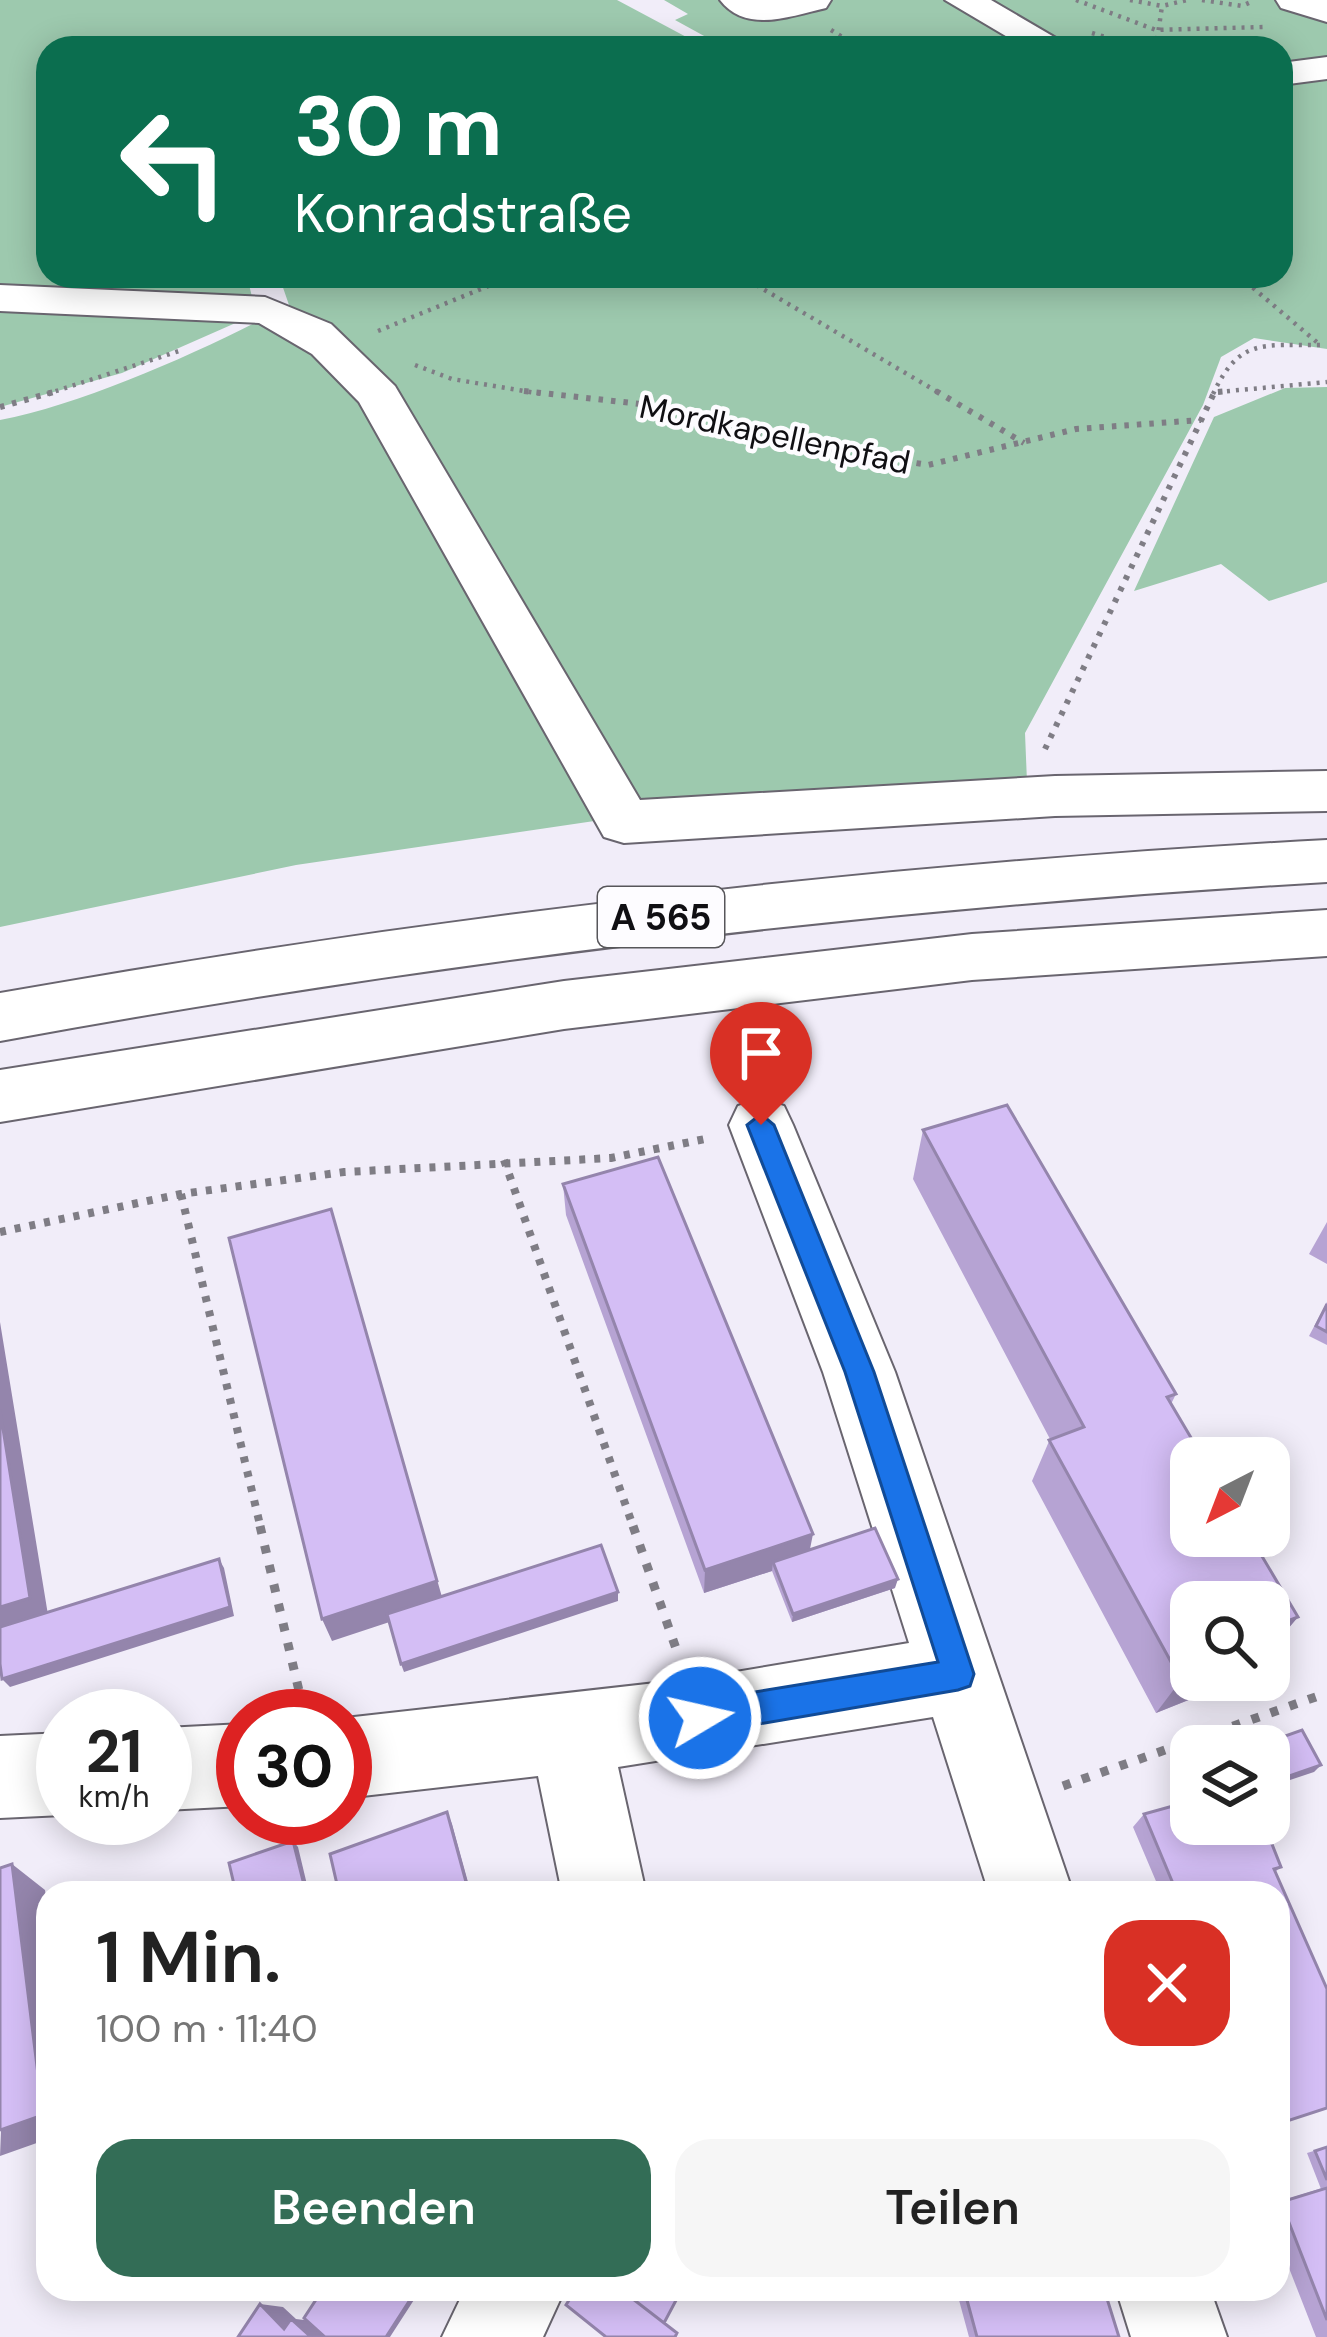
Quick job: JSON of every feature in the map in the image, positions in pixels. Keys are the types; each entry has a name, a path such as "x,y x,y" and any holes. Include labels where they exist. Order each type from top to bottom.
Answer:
{"main road":[{"path":"738,0 762,11 813,0"},
{"path":"962,0 1031,36"},
{"path":"1287,13 1327,10"},
{"path":"1293,72 1327,68"},
{"path":"0,298 265,310 302,322 338,347 379,396 624,822 1055,796 1327,791"},
{"name":"A 565","path":"0,1017 172,985 606,923 975,882 1327,861"},
{"name":"A 565","path":"0,1096 564,1005 972,957 1327,933"},
{"path":"761,1125 860,1372 1027,1881"},
{"path":"372,1755 700,1718 958,1674"},
{"path":"570,1735 601,1881"},
{"path":"0,1778 36,1776"},
{"path":"490,2337 511,2301"},
{"path":"1167,2301 1179,2337"}],"path":[{"path":"1076,0 1156,30 1287,13"},
{"path":"1130,0 1162,7 1187,0"},
{"path":"1202,0 1242,6 1254,0"},
{"path":"1156,36 1162,7"},
{"path":"338,347 483,288"},
{"path":"761,288 1025,443"},
{"path":"1055,796 1044,746 1201,420 1219,392 1229,361 1253,346 1320,345 1253,288"},
{"path":"0,407 122,374 265,310"},
{"name":"Mordkapellenpfad","path":"338,347 396,358 452,379 668,407 883,461 928,465 1112,424 1201,420"},
{"path":"1219,392 1327,382"},
{"path":"0,1232 181,1194 344,1172 504,1160 611,1159 761,1125"},
{"path":"504,1160 700,1718"},
{"path":"181,1194 299,1689"},
{"path":"1001,1808 1327,1693"}],"green space":[{"path":"0,0 617,0 684,36 36,36 36,288 250,288 252,297 0,289"},
{"path":"664,0 1327,0 1327,349 1254,338 1221,357 1203,405 1025,733 1027,782 635,815 296,865 0,927 0,420 71,401 186,356 289,305 283,288 1293,288 1293,36 704,36 675,20 688,14"},
{"path":"0,298 265,310 122,373 0,407"},
{"path":"1327,387 1327,582 1269,601 1221,564 1134,591 1214,417 1285,388"}],"building":[{"path":"1007,1105 1176,1394 1167,1397 1191,1437 1170,1437 1170,1557 1262,1557 1277,1581 1170,1581 1170,1660 1049,1440 1084,1427 923,1130"},
{"path":"658,1157 813,1534 705,1570 563,1184"},
{"path":"331,1209 437,1581 322,1619 229,1238"},
{"path":"1327,1304 1327,1332 1316,1326"},
{"path":"0,1410 30,1598 0,1607"},
{"path":"875,1528 898,1579 793,1614 773,1562"},
{"path":"601,1545 618,1592 401,1664 387,1614"},
{"path":"219,1559 230,1607 2,1679 0,1627"},
{"path":"1302,1730 1321,1765 1290,1776 1290,1734"},
{"path":"1170,1807 1170,1845 1272,1845 1281,1867 1274,1869 1279,1881 1172,1881 1144,1814"},
{"path":"447,1812 466,1881 336,1881 330,1854 372,1845 372,1839"},
{"path":"294,1845 303,1881 233,1881 229,1863"},
{"path":"12,1864 36,2058 36,2117 0,2130 0,1868"},
{"path":"1290,1905 1327,1989 1327,2108 1290,2120"},
{"path":"1327,2147 1327,2180 1315,2151"},
{"path":"1327,2188 1327,2320 1290,2225 1290,2199"},
{"path":"315,2301 409,2301 386,2337 325,2337 304,2318"},
{"path":"568,2301 636,2301 677,2333 675,2337 606,2337 566,2305"},
{"path":"636,2301 676,2301 664,2323"},
{"path":"967,2301 1108,2301 1119,2337 977,2337"},
{"path":"260,2304 284,2329 291,2319 311,2337 238,2337"}],"route":[{"path":"700,1718 958,1674 860,1372 761,1125"}]}
